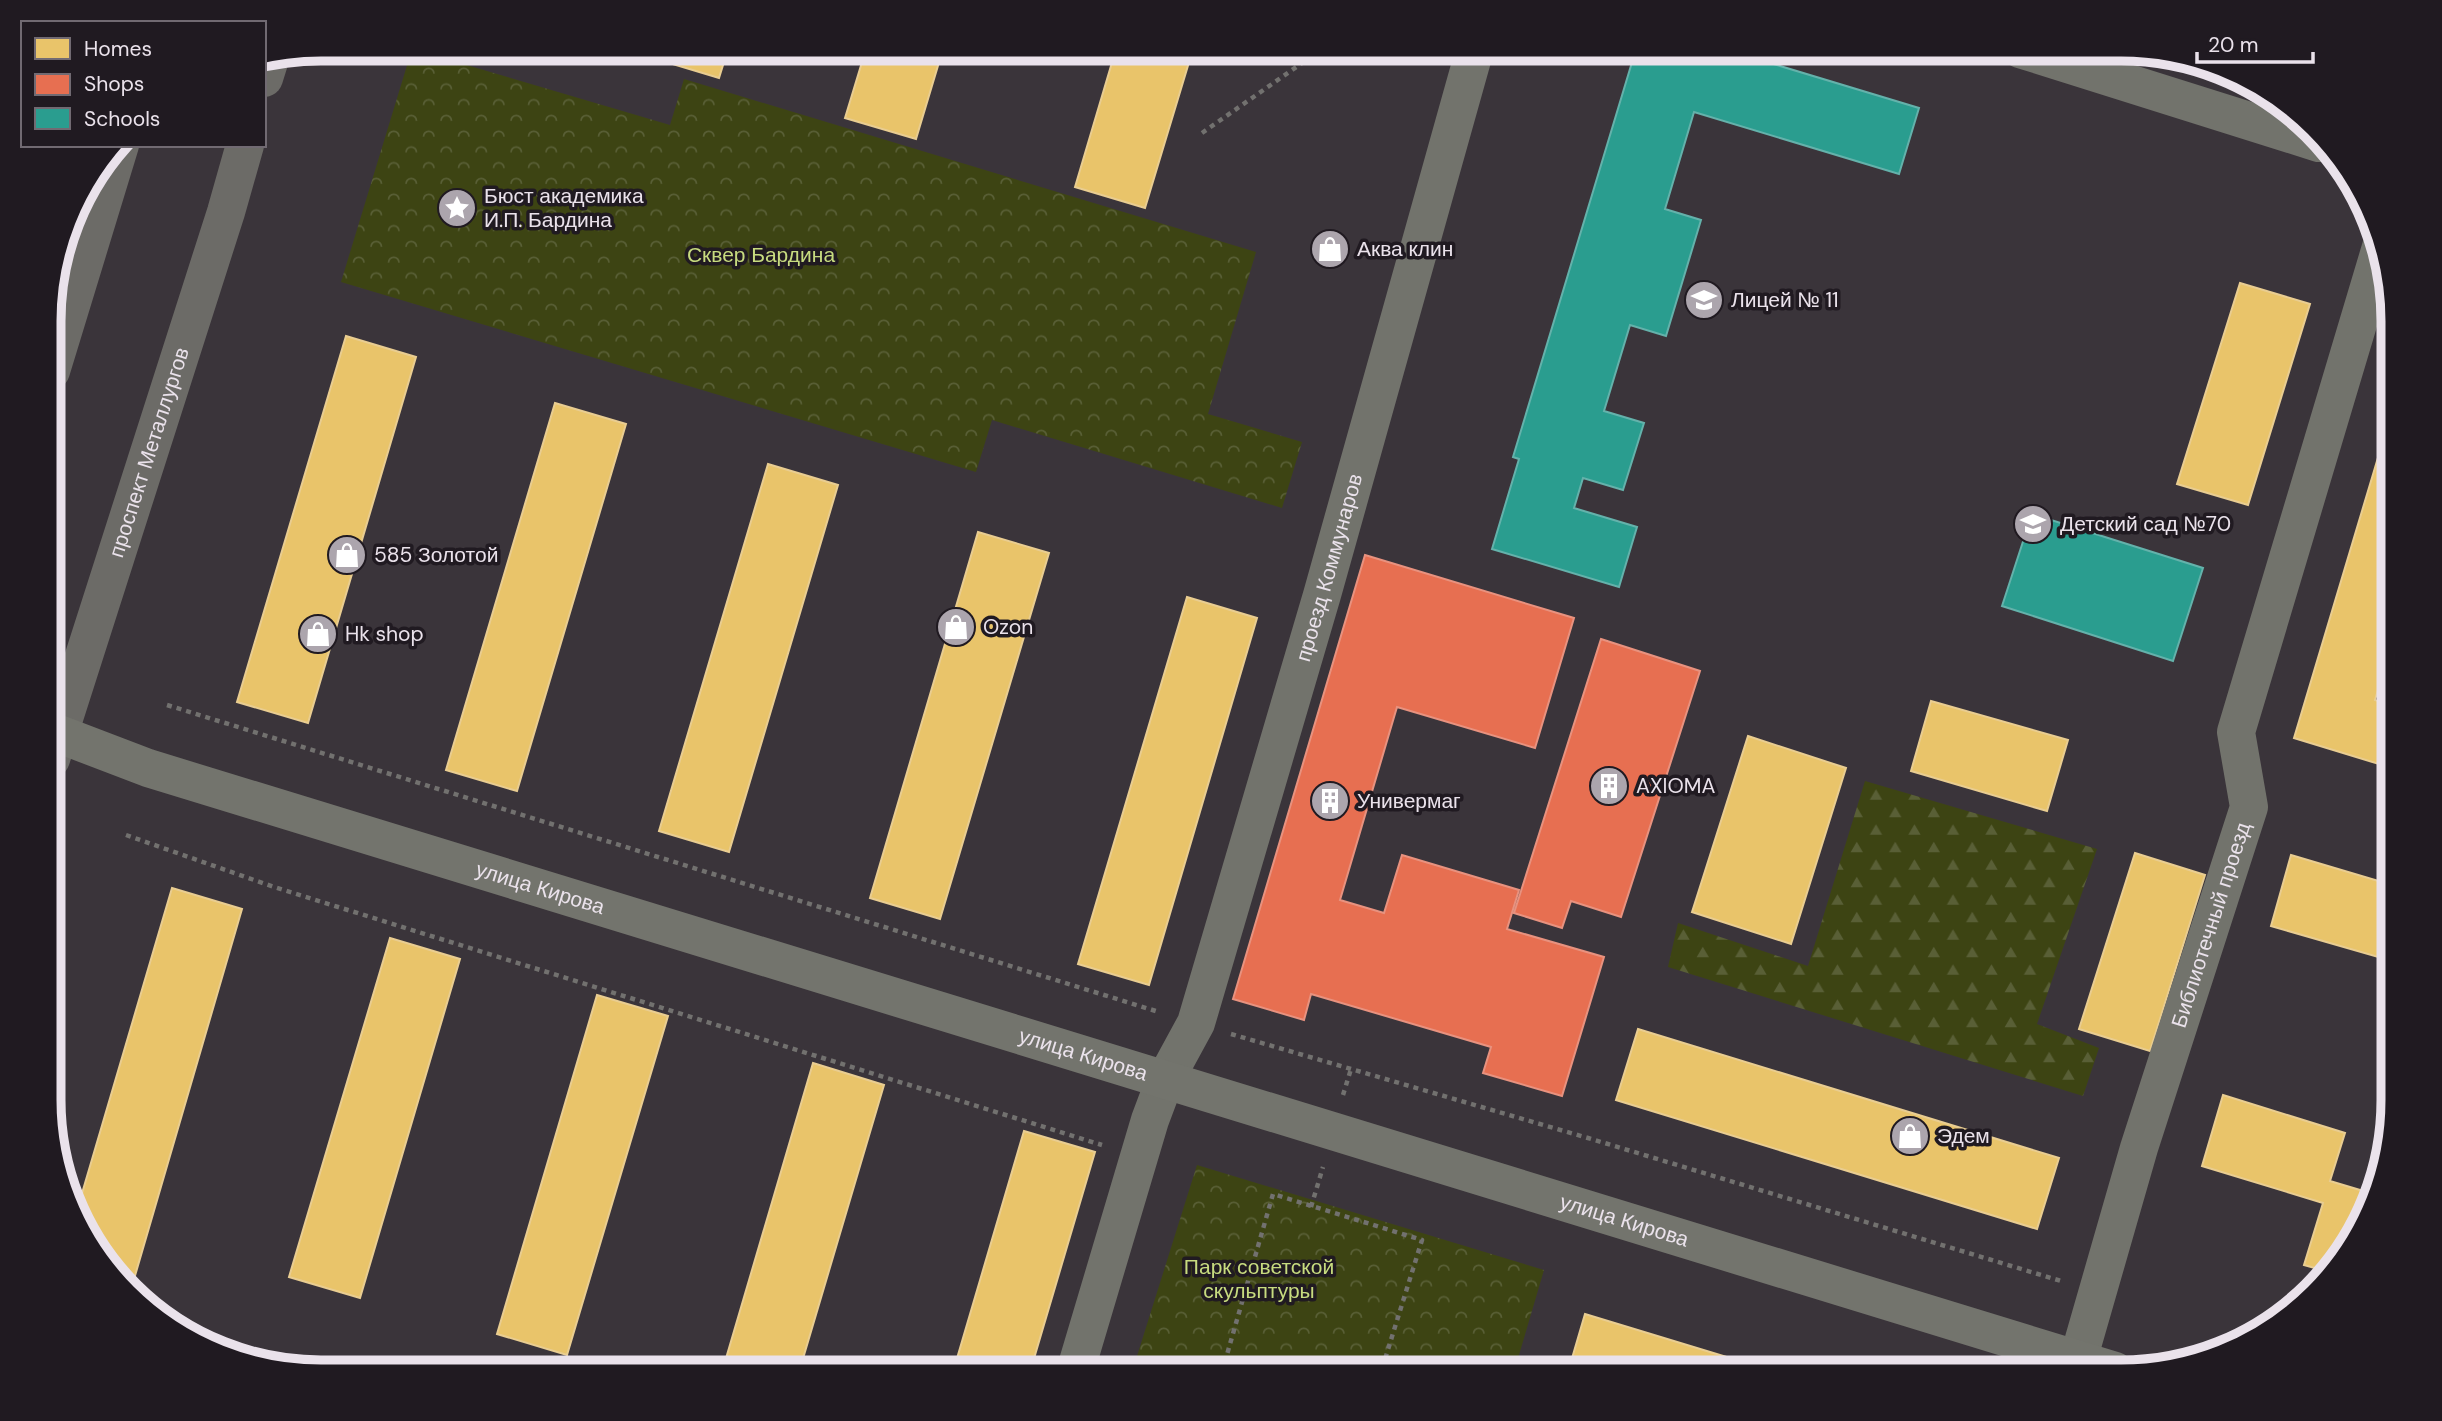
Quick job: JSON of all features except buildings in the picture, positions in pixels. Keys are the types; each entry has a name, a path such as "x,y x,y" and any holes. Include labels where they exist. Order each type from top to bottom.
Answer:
{"main road":[{"name":"проспект Металлургов","path":"61,722 244,147"},
{"path":"61,338 114,164"},
{"name":"улица Кирова","path":"61,743 2078,1360"}],"street":[{"name":"проезд Коммунаров","path":"1078,1360 1138,1156 1165,1080 1196,1023 1322,595 1472,61"},
{"path":"2058,61 2307,139"},
{"name":"Библиотечный проезд","path":"2078,1360 2139,1148 2249,807 2236,732 2375,267"}],"path":[{"path":"1202,133 1305,61"},
{"path":"167,705 1196,1023 2098,1292"},
{"path":"126,835 274,887 1138,1156"},
{"path":"1225,1360 1273,1194 1422,1240 1385,1360"}],"green space":[{"name":"Сквер Бардина","path":"408,61 453,61 670,125 684,79 1256,252 1208,414 1302,442 1282,508 992,420 976,472 341,282"},
{"path":"1865,781 2097,849 2037,1024 2099,1048 2083,1096 1668,967 1678,923 1808,966"},
{"name":"Парк советской скульптуры","path":"1197,1165 1544,1270 1518,1360 1136,1360"}],"place":[{"name":"Бюст академика И.П. Бардина","path":"457,208"},
{"name":"Аква клин","path":"1330,249"},
{"name":"Лицей № 11","path":"1704,300"},
{"name":"Детский сад №70","path":"2033,524"},
{"name":"585 Золотой","path":"347,555"},
{"name":"Ozon","path":"956,627"},
{"name":"Hk shop","path":"318,634"},
{"name":"AXIOMA","path":"1609,786"},
{"name":"Универмаг","path":"1330,801"},
{"name":"Эдем","path":"1910,1136"}]}
